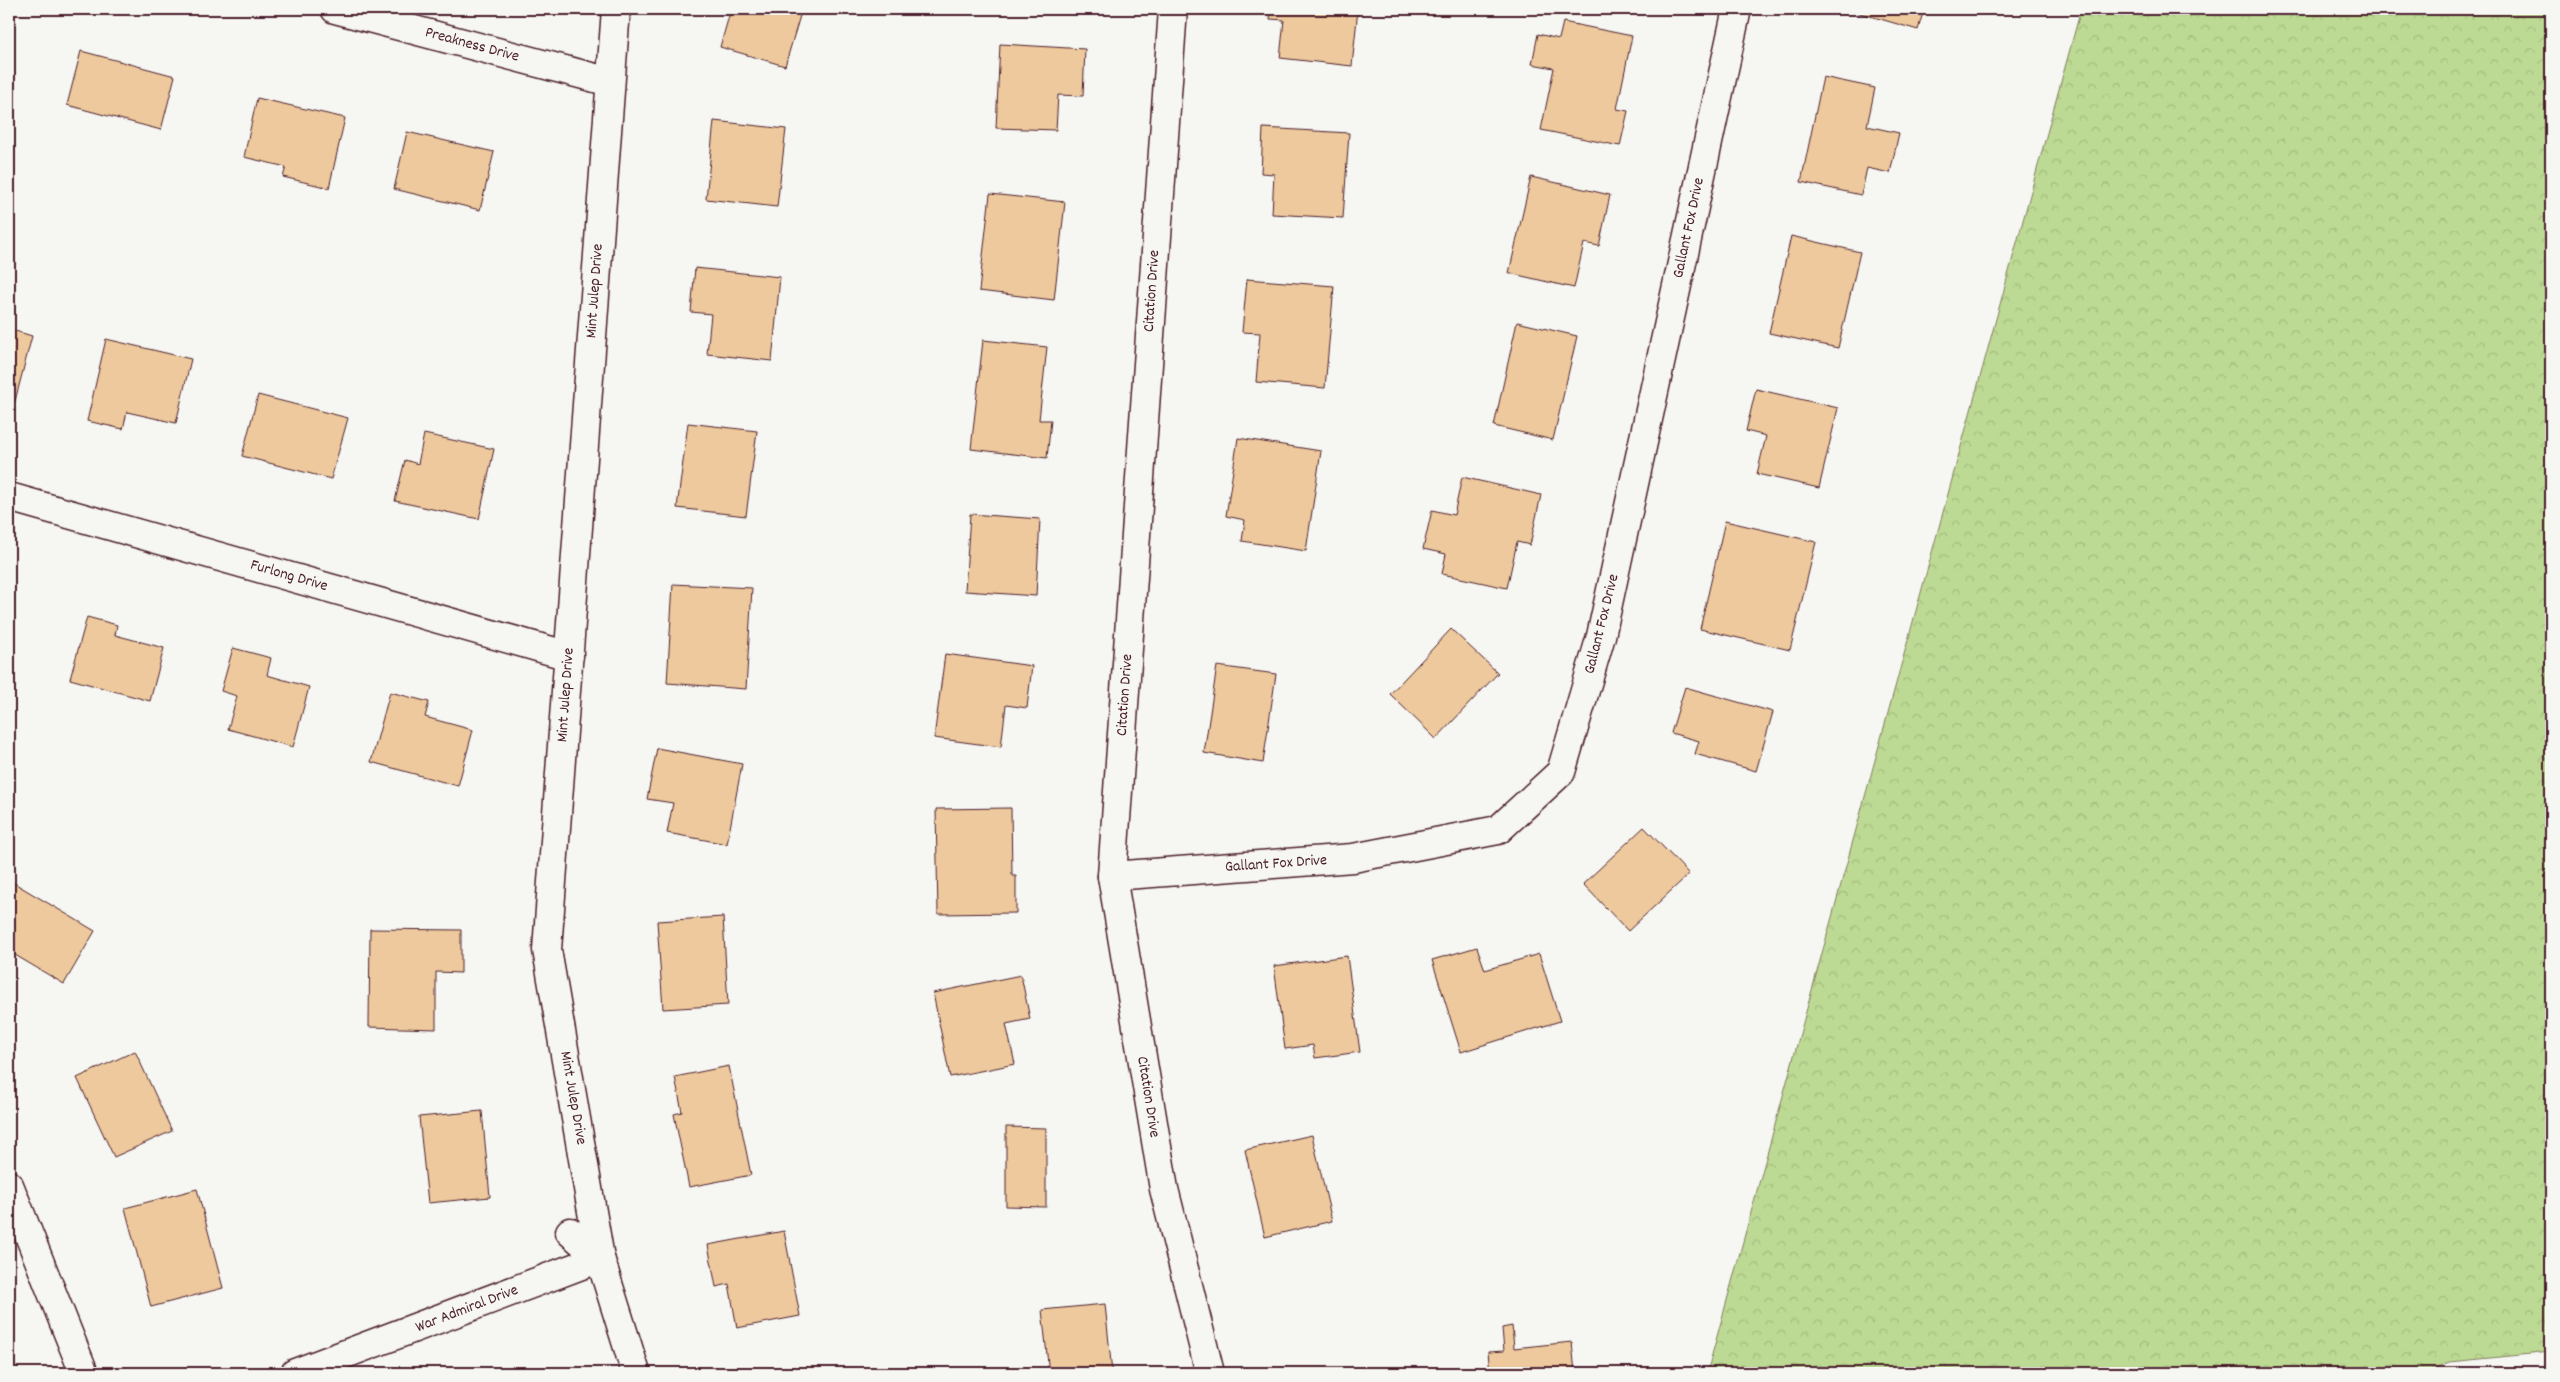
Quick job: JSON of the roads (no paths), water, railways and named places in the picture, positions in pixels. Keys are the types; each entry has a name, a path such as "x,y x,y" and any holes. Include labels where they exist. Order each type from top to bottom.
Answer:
{"street":[{"name":"Preakness Drive","path":"335,9 610,82"},
{"name":"Mint Julep Drive","path":"616,9 547,950 600,1258 636,1373"},
{"name":"Citation Drive","path":"1173,9 1112,876 1164,1189 1210,1373"},
{"name":"Gallant Fox Drive","path":"1112,876 1354,858 1498,830 1561,772 1601,636 1737,9"},
{"name":"Furlong Drive","path":"9,497 569,656"},
{"path":"9,1184 84,1373"},
{"path":"570,1232 600,1258"},
{"name":"War Admiral Drive","path":"295,1373 600,1258"}]}
